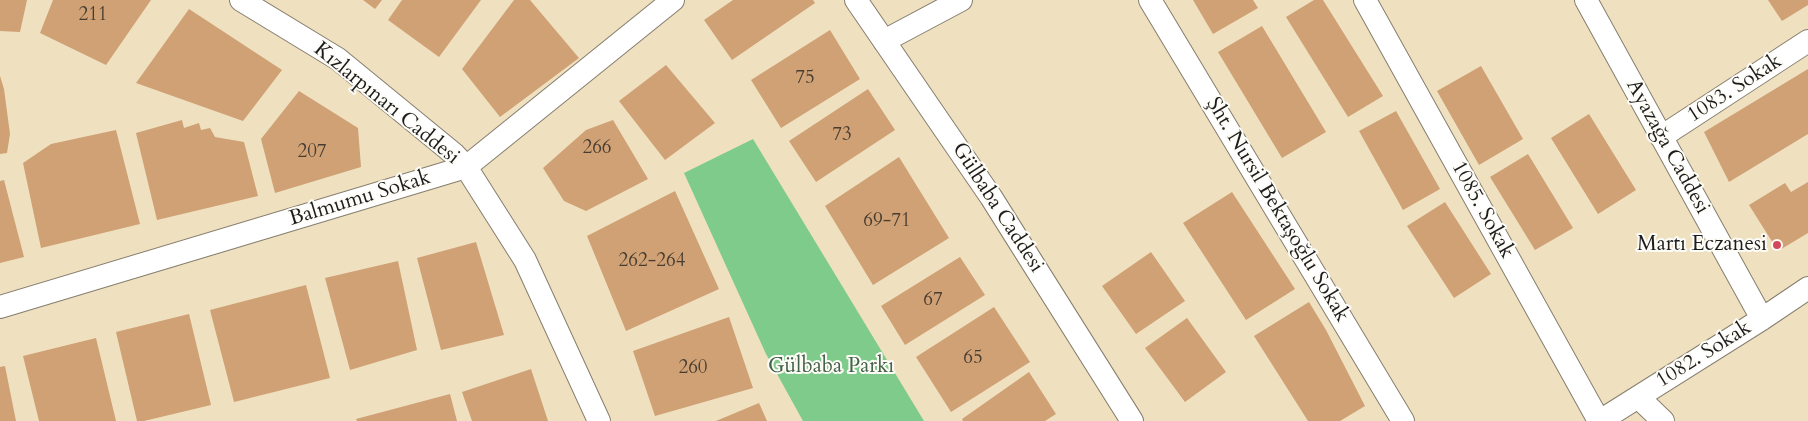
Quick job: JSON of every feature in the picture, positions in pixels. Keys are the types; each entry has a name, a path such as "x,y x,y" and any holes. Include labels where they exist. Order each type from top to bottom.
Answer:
{"street":[{"name":"Kızlarpınarı Caddesi","path":"241,0 338,60 454,154 466,167 525,260 599,421"},
{"name":"Balmumu Sokak","path":"0,308 466,167 673,0"},
{"name":"Gülbaba Caddesi","path":"856,0 992,197 1132,421"},
{"path":"884,41 961,0"},
{"name":"Şht. Nursil Bektaşoğlu Sokak","path":"1150,0 1403,421"},
{"name":"1085. Sokak","path":"1365,0 1599,421"},
{"name":"Ayazağa Caddesi","path":"1586,0 1762,320"},
{"name":"1083. Sokak","path":"1662,137 1808,41"},
{"name":"1082. Sokak","path":"1599,421 1762,320 1808,288"},
{"path":"1638,397 1663,421"}],"green space":[{"name":"Gülbaba Parkı","path":"753,139 924,421 803,421 766,354 684,173"}],"building":[{"path":"0,0 27,0 20,32 0,31"},
{"path":"53,0 151,0 106,65 40,33"},
{"path":"363,0 382,0 375,9"},
{"path":"402,0 481,0 439,57 388,20"},
{"path":"514,0 530,0 579,58 500,117 462,69"},
{"path":"733,0 813,0 815,3 732,60 704,20"},
{"path":"1193,0 1253,0 1258,8 1213,34"},
{"path":"1314,0 1323,0 1383,96 1348,117 1286,17"},
{"path":"1768,0 1808,0 1808,5 1782,21"},
{"path":"189,9 282,70 243,121 136,83"},
{"path":"1262,26 1326,132 1282,158 1218,52"},
{"path":"830,30 860,79 781,128 751,80"},
{"path":"666,65 715,123 665,160 619,101"},
{"path":"1481,66 1523,139 1479,165 1437,91"},
{"path":"1808,69 1808,134 1729,182 1704,132"},
{"path":"0,76 4,89 10,134 7,153 0,154"},
{"path":"868,89 895,130 816,182 789,141"},
{"path":"299,91 358,128 361,167 275,193 261,139"},
{"path":"1396,111 1440,189 1403,210 1359,131"},
{"path":"1589,114 1636,190 1598,214 1551,138"},
{"path":"182,120 184,128 199,123 201,130 210,128 215,137 244,142 258,196 157,220 136,133"},
{"path":"613,120 648,179 586,211 564,201 543,168 586,130"},
{"path":"116,130 140,224 41,248 23,163 51,144"},
{"path":"1528,154 1573,228 1535,250 1490,177"},
{"path":"899,157 949,238 873,285 825,206"},
{"path":"4,180 24,257 0,263 0,181"},
{"path":"1808,182 1808,233 1778,251 1749,205 1785,183 1791,192"},
{"path":"675,191 719,289 626,331 587,236"},
{"path":"1232,192 1295,289 1246,320 1183,223"},
{"path":"1445,202 1491,274 1454,298 1407,226"},
{"path":"476,242 504,335 441,350 417,258"},
{"path":"1151,252 1185,301 1136,334 1102,286"},
{"path":"960,257 985,295 905,345 881,306"},
{"path":"398,261 417,350 350,370 325,278"},
{"path":"306,285 330,378 234,402 210,310"},
{"path":"1309,302 1326,330 1365,406 1340,421 1308,421 1254,336"},
{"path":"994,307 1030,362 951,412 916,357"},
{"path":"189,314 211,405 137,421 116,332"},
{"path":"729,317 753,388 655,416 633,351"},
{"path":"1187,318 1226,372 1185,402 1145,348"},
{"path":"96,338 116,421 39,421 23,356"},
{"path":"5,366 16,421 0,421 0,367"},
{"path":"531,369 548,421 472,421 462,392"},
{"path":"1029,372 1056,414 1045,421 963,421 962,419"},
{"path":"450,394 457,421 357,421 356,419"},
{"path":"759,403 767,421 716,421"}],"place":[{"name":"Martı Eczanesi","path":"1777,245"}]}
